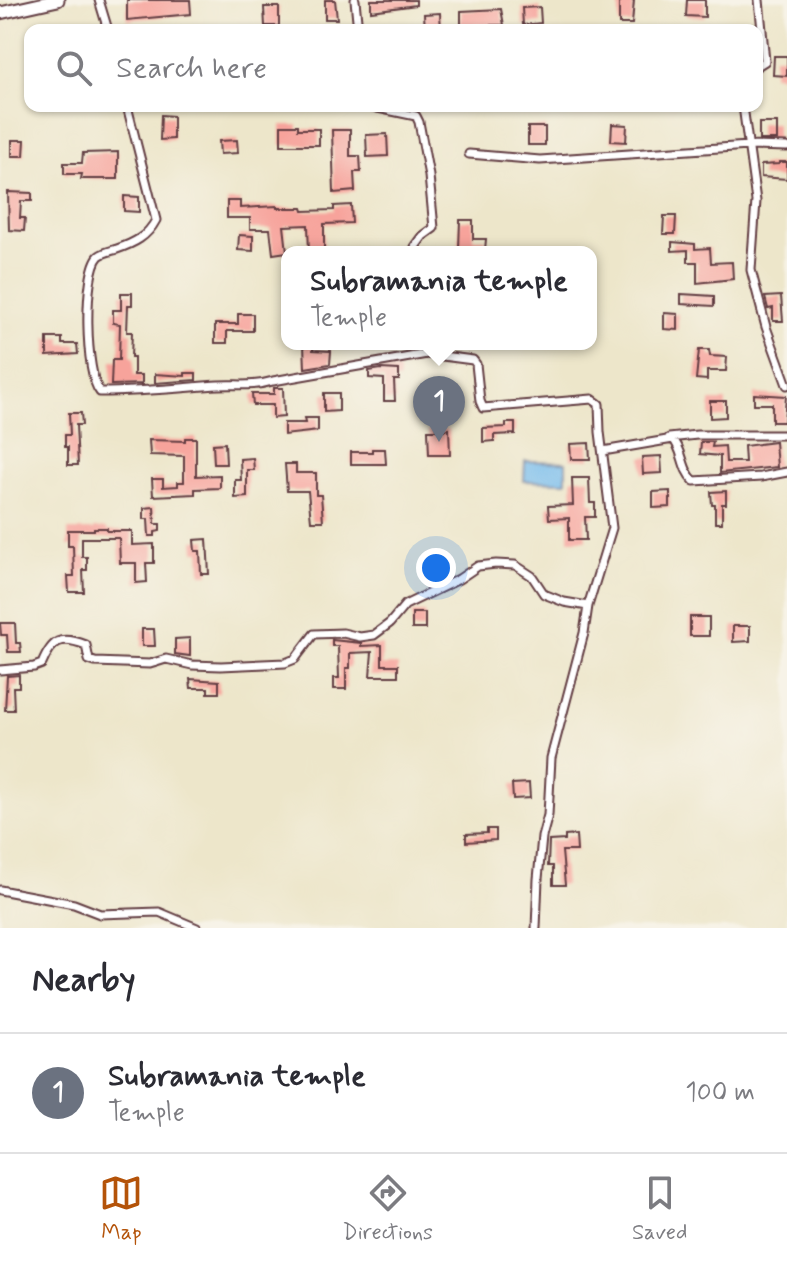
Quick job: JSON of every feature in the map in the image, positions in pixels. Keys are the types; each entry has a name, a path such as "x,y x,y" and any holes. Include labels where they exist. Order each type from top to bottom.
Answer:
{"main road":[{"path":"0,13 25,4 58,0"}],"street":[{"path":"99,0 106,24"},
{"path":"355,0 357,24"},
{"path":"759,0 761,24"},
{"path":"763,41 763,62"},
{"path":"129,112 156,220 144,237 101,255 95,262 89,300 89,361 96,388 100,392 255,386 427,354 473,360 483,408 596,400 599,404 612,528 588,606 584,633 551,758 536,928"},
{"path":"397,112 416,116 429,176 434,228 416,246"},
{"path":"744,112 756,201 751,270 766,327 787,385"},
{"path":"469,154 540,160 749,146 787,147"},
{"path":"427,350 427,354"},
{"path":"603,451 697,435 787,435"},
{"path":"668,438 677,443 686,473 694,481 761,477 787,472"},
{"path":"0,670 42,664 49,645 57,641 86,645 89,660 95,662 150,664 166,659 192,665 221,666 285,663 295,659 314,634 374,635 390,623 405,605 459,579 478,566 496,564 515,565 532,576 544,594 564,602 588,606"},
{"path":"0,890 74,904 100,914 159,912 197,928"}],"water":[{"path":"525,461 566,462 566,482 524,481"}],"building":[{"path":"127,0 190,0 191,14 127,20"},
{"path":"325,0 335,0 337,19 325,19"},
{"path":"371,0 416,0 416,5 371,11"},
{"path":"619,0 634,0 632,24 619,24"},
{"path":"687,0 705,0 705,17 686,16"},
{"path":"264,7 279,7 279,24 265,24"},
{"path":"540,7 541,23 523,24 522,8"},
{"path":"501,9 504,24 461,24 461,11"},
{"path":"440,13 441,24 425,24 424,14"},
{"path":"774,56 787,56 787,76 773,75"},
{"path":"161,115 173,116 173,139 160,140"},
{"path":"759,123 777,123 777,140 759,140"},
{"path":"612,124 627,125 626,142 611,141"},
{"path":"281,125 319,129 319,145 281,145"},
{"path":"528,127 545,127 545,145 528,145"},
{"path":"332,130 350,130 350,156 360,156 361,172 354,172 355,191 334,193"},
{"path":"387,134 388,156 367,157 366,135"},
{"path":"12,140 25,140 24,156 12,156"},
{"path":"237,140 238,153 220,154 219,141"},
{"path":"118,152 118,179 81,179 82,174 64,174 64,163 82,163 83,153"},
{"path":"787,162 787,179 761,177 761,165"},
{"path":"8,192 32,193 32,201 21,201 20,218 25,218 24,231 9,230"},
{"path":"124,196 139,197 139,212 124,211"},
{"path":"227,201 240,201 240,208 277,206 302,208 303,211 334,210 334,206 351,205 352,223 324,224 324,246 309,246 308,225 284,226 286,246 281,246 281,253 273,254 270,229 250,229 250,218 227,218"},
{"path":"664,216 676,216 675,234 663,234"},
{"path":"460,220 473,220 473,239 486,239 485,246 459,246"},
{"path":"239,235 253,236 253,251 238,250"},
{"path":"672,242 695,244 695,249 710,248 711,263 732,262 733,279 697,283 697,262 688,262 688,250 672,251"},
{"path":"121,293 132,293 132,305 128,305 127,332 132,332 134,375 142,375 142,384 111,385 112,360 119,360 120,324 113,323 113,310 121,310"},
{"path":"681,294 714,296 714,306 681,304"},
{"path":"781,296 783,321 773,321 773,308 768,309 765,297"},
{"path":"664,313 678,314 678,330 664,329"},
{"path":"238,314 253,314 253,331 227,331 227,343 215,343 215,324 238,324"},
{"path":"47,338 62,338 62,344 77,344 78,354 47,356"},
{"path":"304,350 331,351 330,364 305,368"},
{"path":"699,350 709,350 710,356 727,357 726,371 707,371 707,380 696,379"},
{"path":"399,370 399,380 394,380 395,401 384,401 384,379 369,378 369,371"},
{"path":"185,373 196,373 196,380 155,383 155,374 185,376"},
{"path":"274,388 283,388 284,417 273,418 273,405 253,405 252,394 274,394"},
{"path":"324,393 339,393 339,411 324,412"},
{"path":"754,394 786,396 784,422 772,422 772,404 754,404"},
{"path":"710,401 726,401 726,417 710,418"},
{"path":"69,413 81,413 82,425 76,425 78,465 68,465 65,435 70,435"},
{"path":"444,414 444,430 449,429 450,455 429,455 428,430 437,430 436,415"},
{"path":"304,418 318,418 318,431 284,435 284,423 305,423"},
{"path":"506,423 515,423 515,434 494,435 494,441 483,442 483,428 506,427"},
{"path":"185,438 196,438 196,476 220,475 220,488 195,489 195,494 153,496 152,479 163,479 163,487 178,486 178,482 184,482 184,456 150,455 149,440 185,441"},
{"path":"701,442 713,442 712,447 725,446 726,462 745,462 744,446 775,442 777,467 720,473 720,456 700,454"},
{"path":"225,443 226,464 214,464 213,444"},
{"path":"589,443 590,459 571,459 570,444"},
{"path":"372,449 385,449 386,464 351,464 351,452 372,452"},
{"path":"661,456 662,473 643,474 642,457"},
{"path":"253,458 254,470 247,470 247,497 235,498 235,480 241,480 240,459"},
{"path":"285,464 296,464 296,473 316,473 316,495 321,495 323,521 311,521 308,491 287,491"},
{"path":"572,478 589,478 590,503 595,503 595,517 585,517 586,540 569,540 569,518 549,519 548,506 573,505"},
{"path":"670,491 670,507 653,508 653,492"},
{"path":"726,491 722,523 715,523 711,492"},
{"path":"154,507 155,524 160,524 160,531 155,532 155,536 149,536 144,508"},
{"path":"94,528 132,531 132,545 154,544 154,563 146,563 147,582 136,583 136,563 120,563 119,538 82,538 82,557 87,557 87,570 83,570 84,592 69,592 68,576 74,576 73,546 68,546 68,530"},
{"path":"207,539 209,574 201,574 200,551 195,551 194,540"},
{"path":"412,613 425,613 425,629 412,629"},
{"path":"690,617 709,617 709,636 690,636"},
{"path":"0,623 15,623 16,643 20,643 21,652 8,652 7,635 1,635"},
{"path":"733,626 750,626 750,641 733,642"},
{"path":"142,629 154,629 155,646 142,646"},
{"path":"190,638 190,656 175,654 175,639"},
{"path":"332,640 361,643 361,646 382,645 382,665 398,665 398,676 370,676 372,652 350,653 346,689 334,689 334,678 339,678 338,646 332,646"},
{"path":"19,675 19,687 13,687 14,710 5,710 7,676"},
{"path":"190,679 219,681 219,693 208,693 208,688 191,688"},
{"path":"529,783 530,798 513,799 512,784"},
{"path":"487,829 496,829 496,840 466,842 466,834 487,833"},
{"path":"576,835 577,851 562,851 565,885 553,885 553,866 548,866 549,841 565,840 565,836"}],"place":[{"name":"Subramania temple","path":"439,442"}]}
